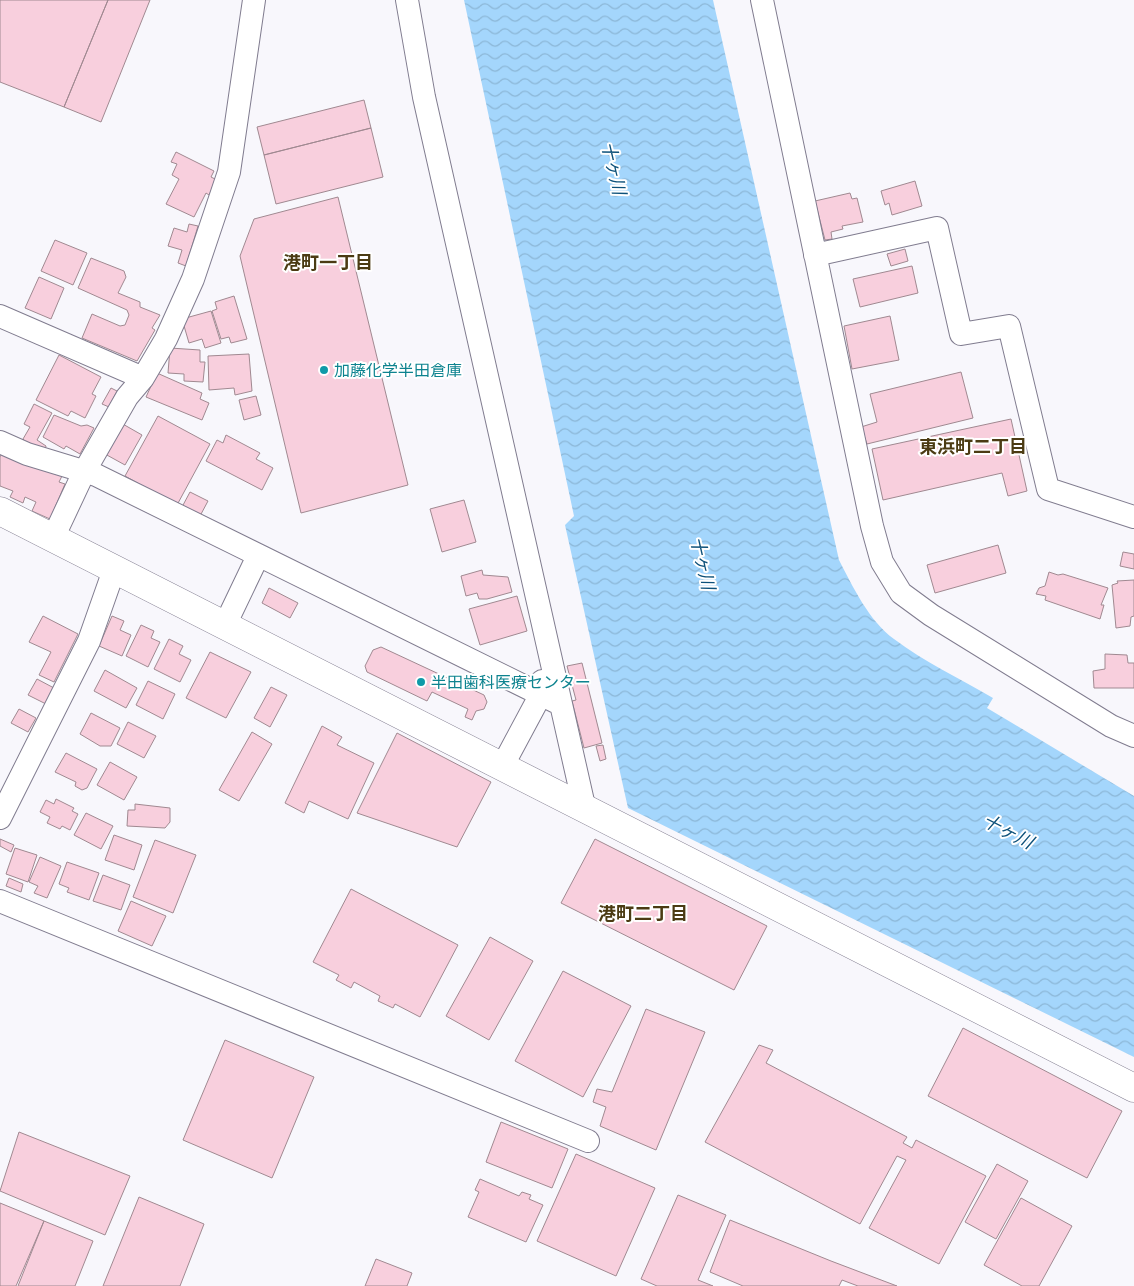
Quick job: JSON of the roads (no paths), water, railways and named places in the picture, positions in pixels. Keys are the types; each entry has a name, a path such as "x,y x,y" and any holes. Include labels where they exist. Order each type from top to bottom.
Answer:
{"street":[{"path":"53,538 84,472 127,397 142,378 166,339 185,299 230,172 254,0"},
{"path":"407,0 424,97 546,641 550,699 584,806"},
{"path":"762,0 872,526 882,562 901,592 932,615 1111,726 1134,736"},
{"path":"815,255 937,228 961,334 1008,326 1048,489 1134,517"},
{"path":"0,316 142,378"},
{"path":"0,442 27,454 96,475 550,699"},
{"path":"0,511 584,806 1134,1088"},
{"path":"225,625 258,556"},
{"path":"2,812 90,641 114,570"},
{"path":"503,765 550,699"},
{"path":"0,901 588,1142"}],"water":[{"name":"十ヶ川","path":"464,0 713,0 839,560 850,581 869,613 885,632 894,639 930,663 993,698 987,708 1134,796 1134,1057 628,808 565,525 574,516"}],"place":[{"name":"加藤化学半田倉庫","path":"324,370"},
{"name":"半田歯科医療センター","path":"421,682"}],"district":[{"name":"港町一丁目","path":"328,262"},
{"name":"東浜町二丁目","path":"973,446"},
{"name":"港町二丁目","path":"643,913"}]}
